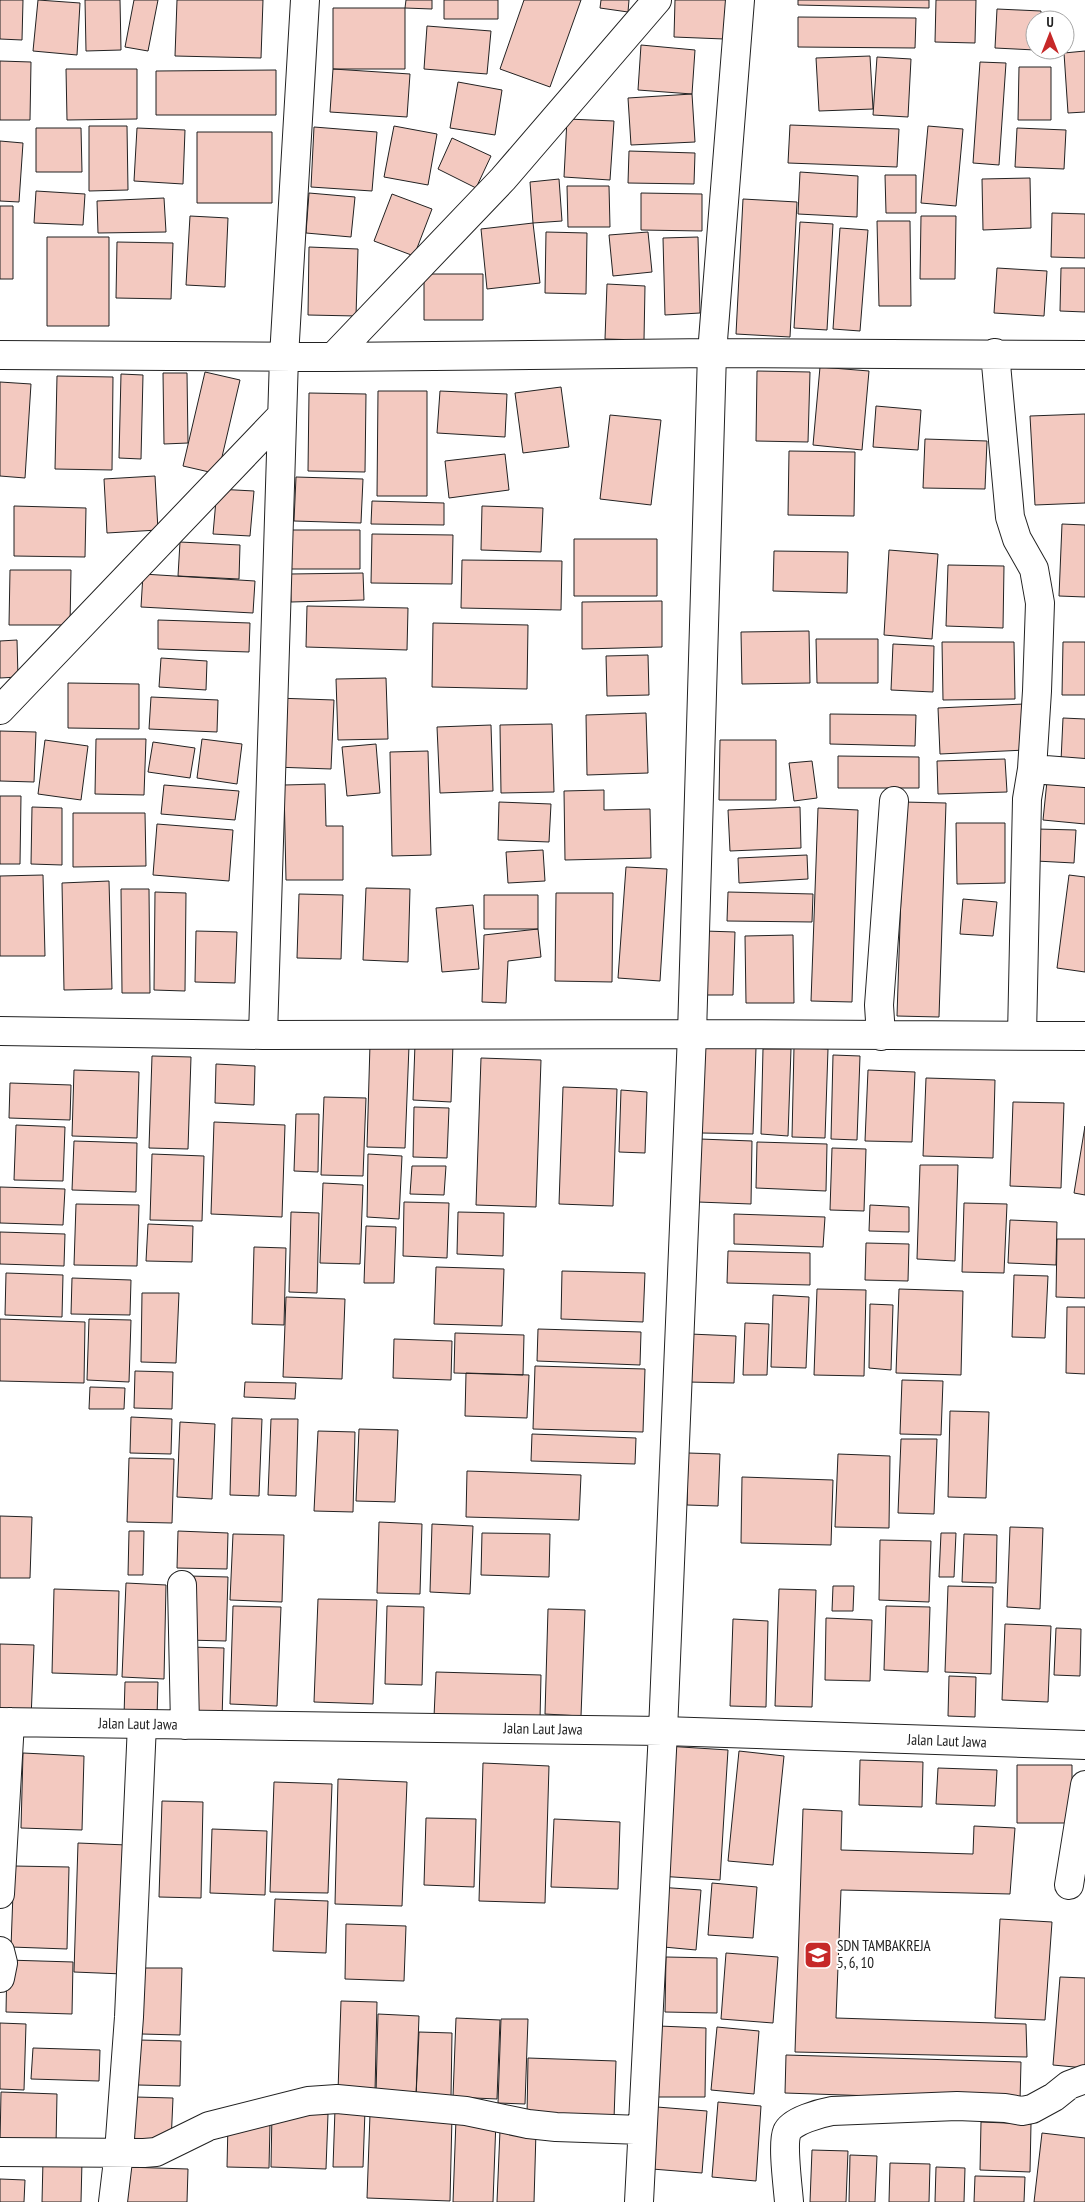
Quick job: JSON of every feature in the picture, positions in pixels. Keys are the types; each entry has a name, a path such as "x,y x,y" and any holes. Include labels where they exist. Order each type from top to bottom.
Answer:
{"street":[{"path":"263,1035 284,357 305,0"},
{"path":"333,357 503,179 657,0"},
{"path":"639,2202 663,1731 692,1034 712,353 740,0"},
{"path":"0,355 284,357 712,353 995,353 1085,355"},
{"path":"995,353 1010,516 1017,539 1034,569 1040,603 1032,769 1027,799 1022,1036"},
{"path":"0,710 282,415"},
{"path":"1032,769 1085,773"},
{"path":"881,1036 879,1005 894,801"},
{"path":"0,1030 263,1035 692,1034 1085,1036"},
{"path":"182,1585 185,1725"},
{"path":"0,1894 5,1722"},
{"name":"Jalan Laut Jawa","path":"5,1722 663,1731 1085,1745"},
{"path":"113,2202 119,2152 129,2017 142,1724"},
{"path":"1069,1886 1085,1785"},
{"path":"0,1951 3,1963 0,1978"},
{"path":"789,2202 786,2167 787,2132 792,2126 815,2114 832,2111 957,2106 1005,2108 1022,2111 1032,2109 1054,2097 1069,2085 1085,2079"},
{"path":"0,2152 119,2152 144,2154 156,2152 209,2126 308,2101 337,2099 466,2111 528,2124 556,2127 642,2130"}],"building":[{"path":"0,0 23,0 22,40 0,39"},
{"path":"38,0 80,3 77,55 33,51"},
{"path":"85,0 120,0 121,50 86,51"},
{"path":"134,0 158,0 148,51 125,47"},
{"path":"177,0 263,0 261,58 175,56"},
{"path":"406,0 432,0 432,9 405,8"},
{"path":"444,0 498,0 498,19 444,19"},
{"path":"524,0 581,0 550,87 500,69"},
{"path":"601,0 629,0 628,12 600,8"},
{"path":"675,0 726,0 724,39 674,37"},
{"path":"798,0 929,0 929,8 798,5"},
{"path":"936,0 976,0 975,43 935,42"},
{"path":"333,8 405,8 405,69 333,69"},
{"path":"997,9 1025,10 1025,50 995,48"},
{"path":"798,17 916,18 915,48 798,47"},
{"path":"427,26 491,31 487,74 424,69"},
{"path":"641,45 695,50 692,94 638,90"},
{"path":"1085,51 1085,112 1068,113 1064,60 1075,60 1075,52"},
{"path":"870,56 873,109 819,111 816,58"},
{"path":"877,57 911,59 908,117 873,115"},
{"path":"0,61 31,62 30,120 0,120"},
{"path":"980,62 1006,63 999,165 973,163"},
{"path":"1019,67 1051,67 1051,120 1018,120"},
{"path":"66,69 137,69 137,119 67,120"},
{"path":"333,69 410,74 407,117 330,112"},
{"path":"276,70 276,115 156,115 156,71"},
{"path":"458,82 502,90 495,135 450,128"},
{"path":"692,94 695,142 631,145 628,98"},
{"path":"567,119 614,121 610,180 564,177"},
{"path":"790,125 899,129 897,167 788,163"},
{"path":"89,126 127,126 128,190 89,191"},
{"path":"394,126 437,134 428,185 384,177"},
{"path":"928,126 963,129 956,206 921,203"},
{"path":"314,127 377,132 372,191 311,187"},
{"path":"36,128 81,128 82,172 36,172"},
{"path":"137,128 185,130 183,184 134,181"},
{"path":"1017,128 1066,130 1064,169 1015,167"},
{"path":"197,132 272,132 272,203 197,203"},
{"path":"452,138 491,156 476,188 438,169"},
{"path":"0,141 23,143 19,202 0,201"},
{"path":"629,151 695,153 694,184 628,183"},
{"path":"800,172 858,176 857,217 798,214"},
{"path":"885,175 916,175 916,213 886,213"},
{"path":"1030,178 1031,228 983,230 982,179"},
{"path":"559,179 562,221 533,223 530,182"},
{"path":"567,186 609,186 610,227 568,227"},
{"path":"36,191 85,194 83,225 34,223"},
{"path":"309,193 355,197 351,237 306,233"},
{"path":"641,193 702,194 702,231 641,230"},
{"path":"392,194 432,209 414,256 374,241"},
{"path":"164,198 166,232 98,233 97,201"},
{"path":"743,199 797,202 790,337 736,334"},
{"path":"0,206 13,206 13,279 0,279"},
{"path":"1052,213 1085,214 1085,258 1051,257"},
{"path":"190,216 228,218 225,287 186,285"},
{"path":"921,216 956,216 955,279 920,279"},
{"path":"877,221 910,221 911,306 879,306"},
{"path":"800,222 833,224 827,330 794,328"},
{"path":"533,223 540,283 487,289 481,229"},
{"path":"840,228 868,230 860,331 833,329"},
{"path":"546,232 587,233 586,294 545,293"},
{"path":"648,232 652,272 613,276 609,235"},
{"path":"47,237 109,237 109,326 47,326"},
{"path":"698,237 700,313 665,315 663,238"},
{"path":"117,242 173,243 171,299 116,298"},
{"path":"309,247 358,249 356,316 308,315"},
{"path":"997,268 1047,271 1044,316 994,313"},
{"path":"1061,268 1085,268 1085,312 1060,311"},
{"path":"424,274 483,274 483,320 424,320"},
{"path":"607,284 645,286 644,340 605,339"},
{"path":"820,367 869,371 862,450 813,445"},
{"path":"757,371 810,372 808,442 756,441"},
{"path":"205,372 240,380 218,474 183,466"},
{"path":"163,373 187,373 188,443 164,444"},
{"path":"121,374 143,375 141,459 119,458"},
{"path":"57,376 113,377 112,470 55,469"},
{"path":"0,382 31,384 25,478 0,476"},
{"path":"561,387 569,447 523,453 515,393"},
{"path":"378,391 427,391 427,496 377,496"},
{"path":"440,391 507,394 505,437 437,433"},
{"path":"309,393 366,394 365,472 308,471"},
{"path":"876,406 921,410 918,450 873,447"},
{"path":"1085,414 1085,503 1035,505 1030,416"},
{"path":"610,415 661,420 651,505 600,499"},
{"path":"925,439 987,441 985,489 923,488"},
{"path":"789,451 855,452 854,516 788,515"},
{"path":"505,454 509,490 449,498 445,461"},
{"path":"155,476 158,530 107,533 104,479"},
{"path":"296,477 363,479 361,523 294,521"},
{"path":"217,489 254,491 250,536 213,534"},
{"path":"372,501 444,503 444,525 371,524"},
{"path":"14,506 86,508 85,557 14,556"},
{"path":"482,506 543,508 541,552 481,550"},
{"path":"1062,524 1085,525 1085,597 1059,596"},
{"path":"284,530 360,530 360,569 284,569"},
{"path":"372,534 453,535 452,584 371,583"},
{"path":"574,539 657,539 657,596 574,596"},
{"path":"180,542 240,545 239,579 178,576"},
{"path":"889,550 938,554 932,639 884,635"},
{"path":"774,551 848,552 847,593 773,591"},
{"path":"462,560 562,561 561,610 461,608"},
{"path":"948,565 1004,566 1003,628 946,626"},
{"path":"10,570 71,570 70,625 9,625"},
{"path":"363,573 364,600 291,602 290,574"},
{"path":"143,574 255,581 253,613 141,607"},
{"path":"662,601 662,647 582,649 582,602"},
{"path":"307,606 408,608 407,650 306,647"},
{"path":"158,620 250,623 249,652 158,649"},
{"path":"433,623 528,625 527,689 432,687"},
{"path":"809,631 810,683 742,684 741,632"},
{"path":"816,639 878,639 878,683 817,683"},
{"path":"17,640 18,677 0,678 0,641"},
{"path":"942,642 1014,642 1015,699 943,700"},
{"path":"1063,642 1085,642 1085,695 1062,695"},
{"path":"893,644 934,646 933,692 891,690"},
{"path":"648,655 649,695 607,696 606,656"},
{"path":"161,658 207,661 206,690 159,687"},
{"path":"386,678 388,739 338,740 336,679"},
{"path":"68,683 139,684 139,729 68,728"},
{"path":"151,697 218,700 217,732 149,729"},
{"path":"276,698 334,700 331,769 274,767"},
{"path":"1024,704 1026,750 940,754 938,708"},
{"path":"646,713 648,773 587,775 586,715"},
{"path":"830,714 916,715 915,746 830,744"},
{"path":"1063,718 1085,719 1085,762 1061,761"},
{"path":"552,724 554,792 501,793 500,725"},
{"path":"491,725 493,791 440,793 437,727"},
{"path":"0,731 36,732 34,782 0,781"},
{"path":"96,739 146,739 144,795 95,794"},
{"path":"202,739 242,744 237,784 197,778"},
{"path":"45,740 88,746 81,800 38,794"},
{"path":"720,740 776,740 776,800 719,800"},
{"path":"153,742 195,748 190,778 148,772"},
{"path":"376,744 380,793 347,796 342,747"},
{"path":"428,751 431,855 392,856 390,752"},
{"path":"838,756 919,757 919,788 838,788"},
{"path":"1005,759 1007,792 938,794 937,761"},
{"path":"812,761 817,798 794,801 789,763"},
{"path":"1047,781 1085,785 1085,824 1043,820"},
{"path":"325,784 326,826 343,826 343,880 286,880 284,785"},
{"path":"164,785 239,791 235,820 161,814"},
{"path":"604,790 604,810 650,809 651,858 565,860 564,791"},
{"path":"0,796 21,796 20,864 0,864"},
{"path":"499,802 551,804 549,842 498,840"},
{"path":"904,802 946,803 939,1017 897,1016"},
{"path":"32,807 62,808 62,865 31,864"},
{"path":"800,807 801,848 730,851 728,810"},
{"path":"818,808 858,810 852,1002 811,1001"},
{"path":"73,813 145,813 146,866 73,867"},
{"path":"956,823 1005,823 1005,883 957,884"},
{"path":"157,824 233,830 229,881 153,875"},
{"path":"1037,829 1076,830 1074,863 1036,861"},
{"path":"543,850 545,881 508,883 506,852"},
{"path":"807,855 808,879 739,883 738,858"},
{"path":"626,867 667,869 660,981 618,978"},
{"path":"43,875 45,956 0,956 0,876"},
{"path":"1069,875 1085,877 1085,972 1057,968"},
{"path":"109,881 112,989 64,990 62,883"},
{"path":"366,888 410,889 408,962 363,960"},
{"path":"121,889 149,889 150,993 122,993"},
{"path":"155,892 186,893 185,991 154,990"},
{"path":"728,892 813,894 812,922 727,921"},
{"path":"556,893 613,893 612,982 555,981"},
{"path":"299,894 343,895 341,959 297,958"},
{"path":"484,895 538,895 538,929 484,929"},
{"path":"963,899 997,902 993,936 960,934"},
{"path":"473,905 479,969 442,972 436,908"},
{"path":"538,929 541,957 508,961 506,1003 482,1002 484,935"},
{"path":"196,931 237,932 235,983 195,982"},
{"path":"705,931 735,932 733,995 703,995"},
{"path":"793,935 794,1003 746,1003 745,936"},
{"path":"370,1044 409,1046 405,1148 367,1147"},
{"path":"415,1044 453,1044 451,1102 413,1100"},
{"path":"704,1046 756,1048 753,1134 702,1133"},
{"path":"794,1047 828,1049 825,1138 792,1137"},
{"path":"763,1049 791,1049 788,1136 761,1134"},
{"path":"833,1055 860,1056 857,1140 831,1139"},
{"path":"152,1056 191,1057 188,1149 149,1148"},
{"path":"481,1058 541,1060 536,1207 476,1205"},
{"path":"216,1064 255,1066 254,1105 215,1103"},
{"path":"74,1070 139,1072 137,1138 72,1136"},
{"path":"868,1070 915,1072 912,1142 865,1141"},
{"path":"926,1078 995,1080 993,1158 923,1156"},
{"path":"10,1083 71,1085 70,1120 9,1118"},
{"path":"563,1087 617,1089 613,1206 559,1204"},
{"path":"621,1090 647,1092 645,1153 619,1152"},
{"path":"324,1097 366,1098 363,1176 321,1175"},
{"path":"1013,1102 1064,1103 1061,1188 1010,1186"},
{"path":"414,1107 449,1108 447,1158 413,1157"},
{"path":"296,1114 319,1114 318,1172 294,1171"},
{"path":"214,1122 285,1125 282,1217 211,1214"},
{"path":"16,1125 65,1127 63,1181 14,1180"},
{"path":"1085,1126 1085,1195 1074,1193"},
{"path":"700,1139 752,1141 751,1204 698,1202"},
{"path":"74,1141 137,1143 136,1192 72,1190"},
{"path":"757,1142 827,1144 826,1191 756,1188"},
{"path":"832,1148 866,1149 864,1211 830,1210"},
{"path":"152,1154 204,1156 202,1221 150,1220"},
{"path":"368,1154 402,1156 399,1219 367,1217"},
{"path":"920,1165 958,1165 955,1261 917,1259"},
{"path":"412,1166 446,1166 444,1195 410,1194"},
{"path":"323,1183 363,1185 360,1264 320,1263"},
{"path":"0,1187 65,1189 63,1225 0,1223"},
{"path":"404,1202 449,1203 447,1258 403,1256"},
{"path":"964,1203 1007,1204 1004,1273 962,1272"},
{"path":"76,1204 139,1205 137,1266 74,1265"},
{"path":"870,1205 909,1207 909,1232 869,1231"},
{"path":"291,1212 319,1213 317,1293 289,1292"},
{"path":"458,1212 504,1213 503,1256 457,1254"},
{"path":"734,1214 825,1217 823,1247 734,1244"},
{"path":"1010,1220 1057,1222 1056,1265 1008,1263"},
{"path":"148,1224 193,1226 192,1262 146,1261"},
{"path":"366,1226 396,1227 394,1283 364,1283"},
{"path":"0,1232 65,1234 64,1266 0,1264"},
{"path":"1057,1239 1085,1239 1085,1298 1056,1297"},
{"path":"866,1243 909,1244 908,1281 865,1280"},
{"path":"254,1247 286,1248 284,1325 252,1324"},
{"path":"728,1251 810,1253 810,1285 727,1283"},
{"path":"436,1267 504,1269 502,1326 434,1324"},
{"path":"562,1271 645,1273 643,1322 561,1319"},
{"path":"6,1273 63,1275 62,1317 5,1315"},
{"path":"1014,1275 1048,1276 1045,1338 1012,1337"},
{"path":"72,1278 131,1280 130,1315 71,1314"},
{"path":"817,1289 866,1290 864,1376 814,1375"},
{"path":"899,1289 963,1291 961,1375 896,1373"},
{"path":"142,1293 179,1293 176,1363 141,1362"},
{"path":"773,1295 809,1297 806,1368 771,1367"},
{"path":"286,1297 345,1299 342,1379 283,1377"},
{"path":"870,1304 893,1305 891,1370 869,1368"},
{"path":"1067,1307 1085,1307 1085,1374 1066,1373"},
{"path":"0,1319 85,1322 84,1383 0,1381"},
{"path":"89,1319 131,1320 129,1382 87,1380"},
{"path":"745,1323 769,1324 767,1375 743,1375"},
{"path":"538,1329 641,1332 640,1365 537,1361"},
{"path":"455,1333 524,1335 523,1375 454,1373"},
{"path":"690,1334 736,1336 734,1383 688,1382"},
{"path":"394,1339 452,1341 451,1380 393,1378"},
{"path":"535,1366 645,1369 643,1432 533,1429"},
{"path":"135,1371 173,1372 172,1409 134,1408"},
{"path":"466,1373 529,1375 527,1418 465,1416"},
{"path":"902,1380 943,1381 941,1435 900,1434"},
{"path":"245,1382 296,1383 295,1399 244,1397"},
{"path":"90,1387 125,1388 124,1409 89,1409"},
{"path":"950,1411 989,1412 986,1498 948,1497"},
{"path":"131,1417 172,1419 171,1454 130,1453"},
{"path":"232,1418 262,1419 259,1496 230,1495"},
{"path":"271,1419 298,1419 296,1496 268,1495"},
{"path":"180,1422 215,1424 212,1499 177,1497"},
{"path":"359,1429 398,1430 395,1502 356,1501"},
{"path":"318,1431 355,1432 353,1512 314,1511"},
{"path":"532,1434 636,1438 635,1464 531,1461"},
{"path":"901,1439 937,1439 934,1514 898,1513"},
{"path":"688,1453 720,1454 718,1506 687,1505"},
{"path":"838,1454 890,1456 889,1528 835,1527"},
{"path":"129,1458 174,1459 172,1523 127,1522"},
{"path":"467,1471 581,1475 579,1520 466,1517"},
{"path":"742,1477 833,1480 831,1545 741,1543"},
{"path":"0,1516 32,1517 30,1578 0,1578"},
{"path":"379,1522 422,1524 420,1594 377,1593"},
{"path":"432,1524 473,1526 470,1594 430,1592"},
{"path":"1010,1527 1043,1528 1040,1609 1007,1607"},
{"path":"129,1531 144,1531 143,1575 128,1575"},
{"path":"178,1531 228,1533 227,1569 177,1568"},
{"path":"482,1533 550,1534 549,1577 481,1575"},
{"path":"941,1533 956,1533 954,1577 939,1577"},
{"path":"233,1534 284,1535 282,1602 230,1600"},
{"path":"964,1534 997,1535 996,1583 962,1582"},
{"path":"880,1540 931,1541 929,1602 879,1600"},
{"path":"189,1576 228,1577 226,1641 187,1640"},
{"path":"126,1583 166,1585 164,1679 122,1677"},
{"path":"833,1586 854,1586 853,1611 832,1611"},
{"path":"948,1586 993,1587 991,1674 945,1672"},
{"path":"54,1589 119,1591 117,1675 52,1673"},
{"path":"779,1589 816,1590 812,1707 775,1706"},
{"path":"318,1599 377,1600 373,1704 314,1702"},
{"path":"233,1606 281,1607 277,1706 230,1704"},
{"path":"387,1606 424,1607 422,1685 385,1684"},
{"path":"886,1606 930,1607 928,1672 884,1670"},
{"path":"548,1609 585,1610 581,1716 545,1714"},
{"path":"826,1618 872,1620 870,1681 825,1680"},
{"path":"733,1619 768,1621 766,1707 730,1706"},
{"path":"1005,1624 1051,1626 1048,1702 1002,1700"},
{"path":"1056,1628 1081,1629 1080,1676 1054,1675"},
{"path":"0,1644 34,1645 31,1719 0,1718"},
{"path":"190,1647 224,1648 222,1720 188,1719"},
{"path":"436,1672 541,1675 540,1720 434,1717"},
{"path":"949,1676 976,1677 975,1717 948,1716"},
{"path":"125,1682 158,1682 157,1717 124,1716"},
{"path":"666,1746 728,1750 720,1880 658,1876"},
{"path":"739,1751 784,1756 773,1865 728,1861"},
{"path":"23,1753 84,1756 82,1830 21,1828"},
{"path":"860,1760 923,1762 922,1807 859,1805"},
{"path":"483,1763 549,1766 545,1903 479,1901"},
{"path":"1017,1765 1072,1765 1072,1823 1017,1823"},
{"path":"938,1768 997,1770 995,1806 936,1804"},
{"path":"338,1779 407,1782 402,1906 335,1904"},
{"path":"274,1782 332,1784 328,1893 270,1892"},
{"path":"162,1801 203,1802 201,1898 159,1897"},
{"name":"SDN TAMBAKREJA 5, 6, 10","path":"803,1809 842,1811 841,1850 973,1854 974,1826 1015,1828 1010,1894 841,1890 836,2018 1026,2024 1027,2057 795,2052"},
{"path":"426,1818 476,1819 474,1887 424,1885"},
{"path":"554,1819 620,1822 618,1889 551,1887"},
{"path":"212,1829 267,1831 265,1895 210,1893"},
{"path":"78,1843 127,1845 123,1974 74,1972"},
{"path":"14,1866 69,1867 67,1949 11,1947"},
{"path":"712,1883 757,1887 753,1938 708,1935"},
{"path":"658,1887 701,1890 696,1950 653,1946"},
{"path":"275,1899 328,1901 326,1953 273,1951"},
{"path":"1000,1919 1052,1922 1045,2020 995,2018"},
{"path":"346,1924 406,1926 404,1981 345,1979"},
{"path":"726,1953 778,1957 773,2023 721,2019"},
{"path":"666,1957 717,1958 717,2013 665,2012"},
{"path":"7,1960 73,1962 72,2014 6,2012"},
{"path":"144,1968 182,1968 180,2035 142,2034"},
{"path":"1060,1977 1085,1978 1085,2068 1053,2065"},
{"path":"341,2001 377,2002 375,2092 338,2091"},
{"path":"378,2014 419,2016 416,2096 376,2094"},
{"path":"456,2018 500,2020 497,2099 453,2097"},
{"path":"501,2019 528,2019 525,2104 498,2103"},
{"path":"0,2023 26,2024 24,2090 0,2089"},
{"path":"659,2026 706,2028 705,2097 658,2097"},
{"path":"717,2027 759,2031 754,2094 711,2090"},
{"path":"419,2032 452,2033 451,2097 416,2097"},
{"path":"139,2040 181,2041 180,2086 138,2085"},
{"path":"33,2048 100,2050 99,2081 31,2079"},
{"path":"786,2055 1021,2062 1020,2101 785,2093"},
{"path":"528,2058 616,2061 614,2119 527,2116"},
{"path":"1,2092 57,2094 56,2145 0,2143"},
{"path":"136,2097 173,2098 171,2143 134,2141"},
{"path":"718,2102 761,2106 756,2181 712,2177"},
{"path":"657,2107 707,2111 702,2173 652,2169"},
{"path":"335,2109 365,2110 363,2167 333,2167"},
{"path":"272,2112 328,2114 326,2169 271,2167"},
{"path":"370,2114 452,2116 450,2201 367,2198"},
{"path":"456,2119 496,2120 493,2202 453,2202"},
{"path":"981,2122 1031,2124 1030,2172 980,2170"},
{"path":"228,2123 270,2124 269,2168 227,2167"},
{"path":"500,2130 536,2131 534,2202 497,2202"},
{"path":"1042,2133 1085,2138 1085,2202 1034,2202"},
{"path":"812,2150 848,2151 846,2202 810,2202"},
{"path":"850,2155 877,2156 875,2202 849,2202"},
{"path":"43,2160 82,2161 81,2202 42,2202"},
{"path":"890,2163 930,2164 929,2202 889,2202"},
{"path":"125,2167 188,2169 187,2202 124,2202"},
{"path":"936,2167 965,2168 964,2202 935,2202"},
{"path":"975,2176 1025,2177 1024,2202 974,2202"},
{"path":"0,2179 25,2180 24,2202 0,2202"}],"place":[{"name":"SDN TAMBAKREJA 5, 6, 10","path":"818,1955"}]}
